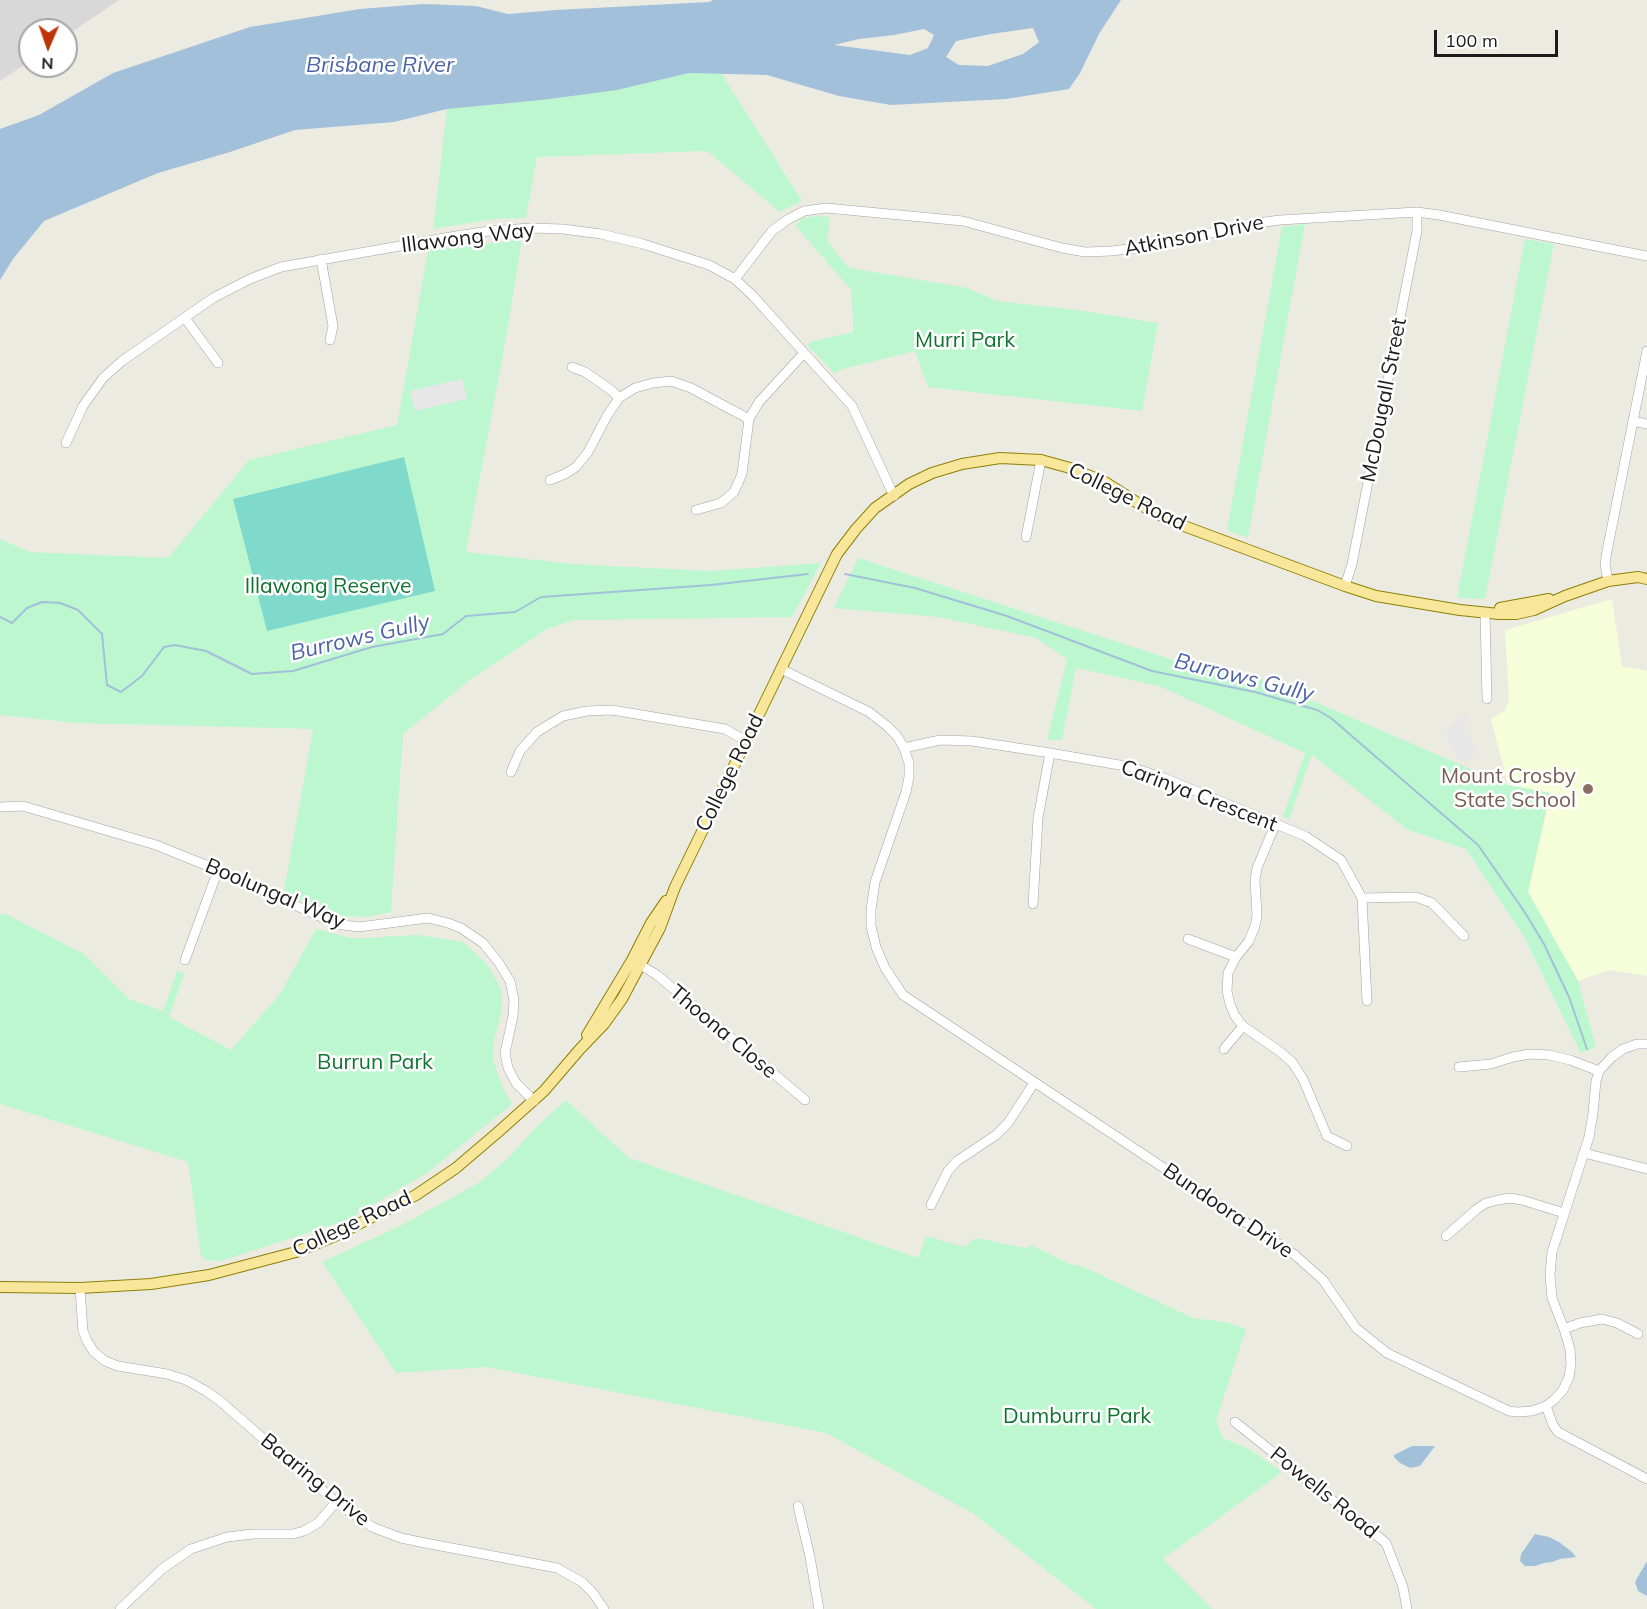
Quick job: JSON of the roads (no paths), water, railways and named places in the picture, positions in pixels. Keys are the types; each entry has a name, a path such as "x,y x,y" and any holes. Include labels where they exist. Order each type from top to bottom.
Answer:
{"main road":[{"name":"College Road","path":"0,1287 80,1288 151,1284 209,1275 296,1252 335,1236 416,1195 456,1168 534,1101 604,1024 622,999 637,963 660,928 675,886 837,554 875,508 909,484 932,473 962,464 1000,458 1041,460 1070,468 1105,483 1176,523 1345,586 1376,596 1436,607 1508,614 1533,610 1608,581 1638,577 1647,579"}],"street":[{"name":"Atkinson Drive","path":"735,279 772,231 804,211 826,208 963,221 1085,252 1159,245 1250,224 1280,220 1418,212 1439,214 1647,256"},
{"name":"McDougall Street","path":"1345,586 1352,564 1415,243 1418,212"},
{"name":"Illawong Way","path":"66,443 83,406 103,378 122,361 213,298 250,279 282,267 321,259 489,231 530,228 563,229 601,234 643,244 709,266 735,279 852,406 894,496"},
{"path":"321,259 333,326 330,340"},
{"path":"185,318 218,363"},
{"path":"1608,581 1605,564 1607,551 1647,351"},
{"path":"696,510 721,503 734,492 742,474 750,419 759,402 804,353"},
{"path":"572,367 585,372 619,398"},
{"path":"550,480 576,467 588,452 619,398 635,388 653,382 671,381 691,388 750,419"},
{"path":"1633,421 1647,424"},
{"path":"1026,537 1041,460"},
{"path":"1485,613 1487,699"},
{"path":"781,669 868,712 887,726 904,747"},
{"path":"511,772 520,751 537,732 563,717 587,711 612,710 725,729 746,741"},
{"name":"Carinya Crescent","path":"904,747 950,740 972,741 1131,767 1164,778 1305,836 1341,860 1362,898 1367,1001"},
{"name":"Bundoora Drive","path":"904,747 909,770 906,792 875,882 870,909 876,947 885,968 903,995 1295,1255 1323,1280 1356,1328 1387,1353 1509,1411 1532,1411 1546,1406"},
{"path":"1033,904 1038,818 1050,753"},
{"name":"Boolungal Way","path":"0,807 23,806 41,810 156,845 218,870 336,924 358,927 428,918 448,923 472,935 483,943 510,981 514,1008 505,1053 508,1068 516,1083 534,1101"},
{"path":"1275,825 1257,868 1255,926 1249,941 1236,957 1228,973 1227,991 1232,1010 1242,1026 1292,1062 1304,1079 1327,1136 1347,1146"},
{"path":"185,960 218,870"},
{"path":"1362,898 1416,897 1431,903 1464,936"},
{"path":"1188,939 1236,957"},
{"name":"Thoona Close","path":"637,963 657,975 805,1100"},
{"path":"1224,1049 1242,1026"},
{"path":"1647,1044 1637,1044 1623,1049 1599,1071 1589,1137 1552,1252 1550,1275 1552,1298 1570,1349 1569,1377 1556,1399 1546,1406 1558,1432 1647,1479"},
{"path":"1459,1067 1491,1064 1530,1054 1549,1055 1570,1060 1599,1071"},
{"path":"931,1204 948,1171 957,1161 996,1135 1008,1123 1034,1083"},
{"path":"1584,1153 1647,1168"},
{"path":"1446,1236 1477,1209 1497,1200 1509,1198 1522,1200 1564,1213"},
{"name":"Baaring Drive","path":"80,1288 83,1331 94,1352 105,1361 118,1366 167,1374 186,1380 206,1391 336,1502 372,1527 401,1538 557,1568 582,1582 604,1609"},
{"path":"1564,1329 1602,1319 1617,1323 1638,1334"},
{"name":"Powells Road","path":"1235,1422 1386,1543 1403,1587 1407,1609"},
{"path":"120,1609 162,1569 191,1549 227,1537 304,1532 318,1522 336,1502"},
{"path":"798,1506 819,1609"}],"water":[{"name":"Brisbane River","path":"713,0 1121,0 1099,34 1080,73 1069,89 1006,99 891,105 839,96 767,75 689,73 617,90 447,109 394,122 295,130 158,173 44,221 13,259 0,280 0,129 39,115 113,73 250,27 360,9 423,4 476,6 508,14","holes":["1033,28 1039,42 1023,54 988,66 959,65 946,57 956,41","924,29 934,35 928,48 910,55 834,45"]},
{"path":"1412,1446 1435,1446 1420,1466 1410,1468 1400,1463 1394,1455"},
{"path":"1535,1534 1559,1542 1576,1557 1525,1566 1520,1561 1521,1554"},
{"path":"1647,1561 1647,1596 1638,1591 1635,1582"}],"waterway":[{"name":"Burrows Gully","path":"0,617 12,623 27,608 42,602 60,603 78,610 102,634 107,685 121,692 142,676 164,647 175,645 206,651 252,674 293,671 372,647 443,634 466,616 515,612 541,597 711,585 808,574"},
{"name":"Burrows Gully","path":"845,574 915,588 1007,616 1152,671 1255,692 1317,710 1331,718 1478,845 1544,944 1569,997 1587,1049"}],"place":[{"name":"Mount Crosby State School","path":"1588,789"}],"park label":[{"name":"Murri Park","path":"965,341"},
{"name":"Illawong Reserve","path":"328,587"},
{"name":"Burrun Park","path":"375,1063"},
{"name":"Dumburru Park","path":"1077,1417"}]}
